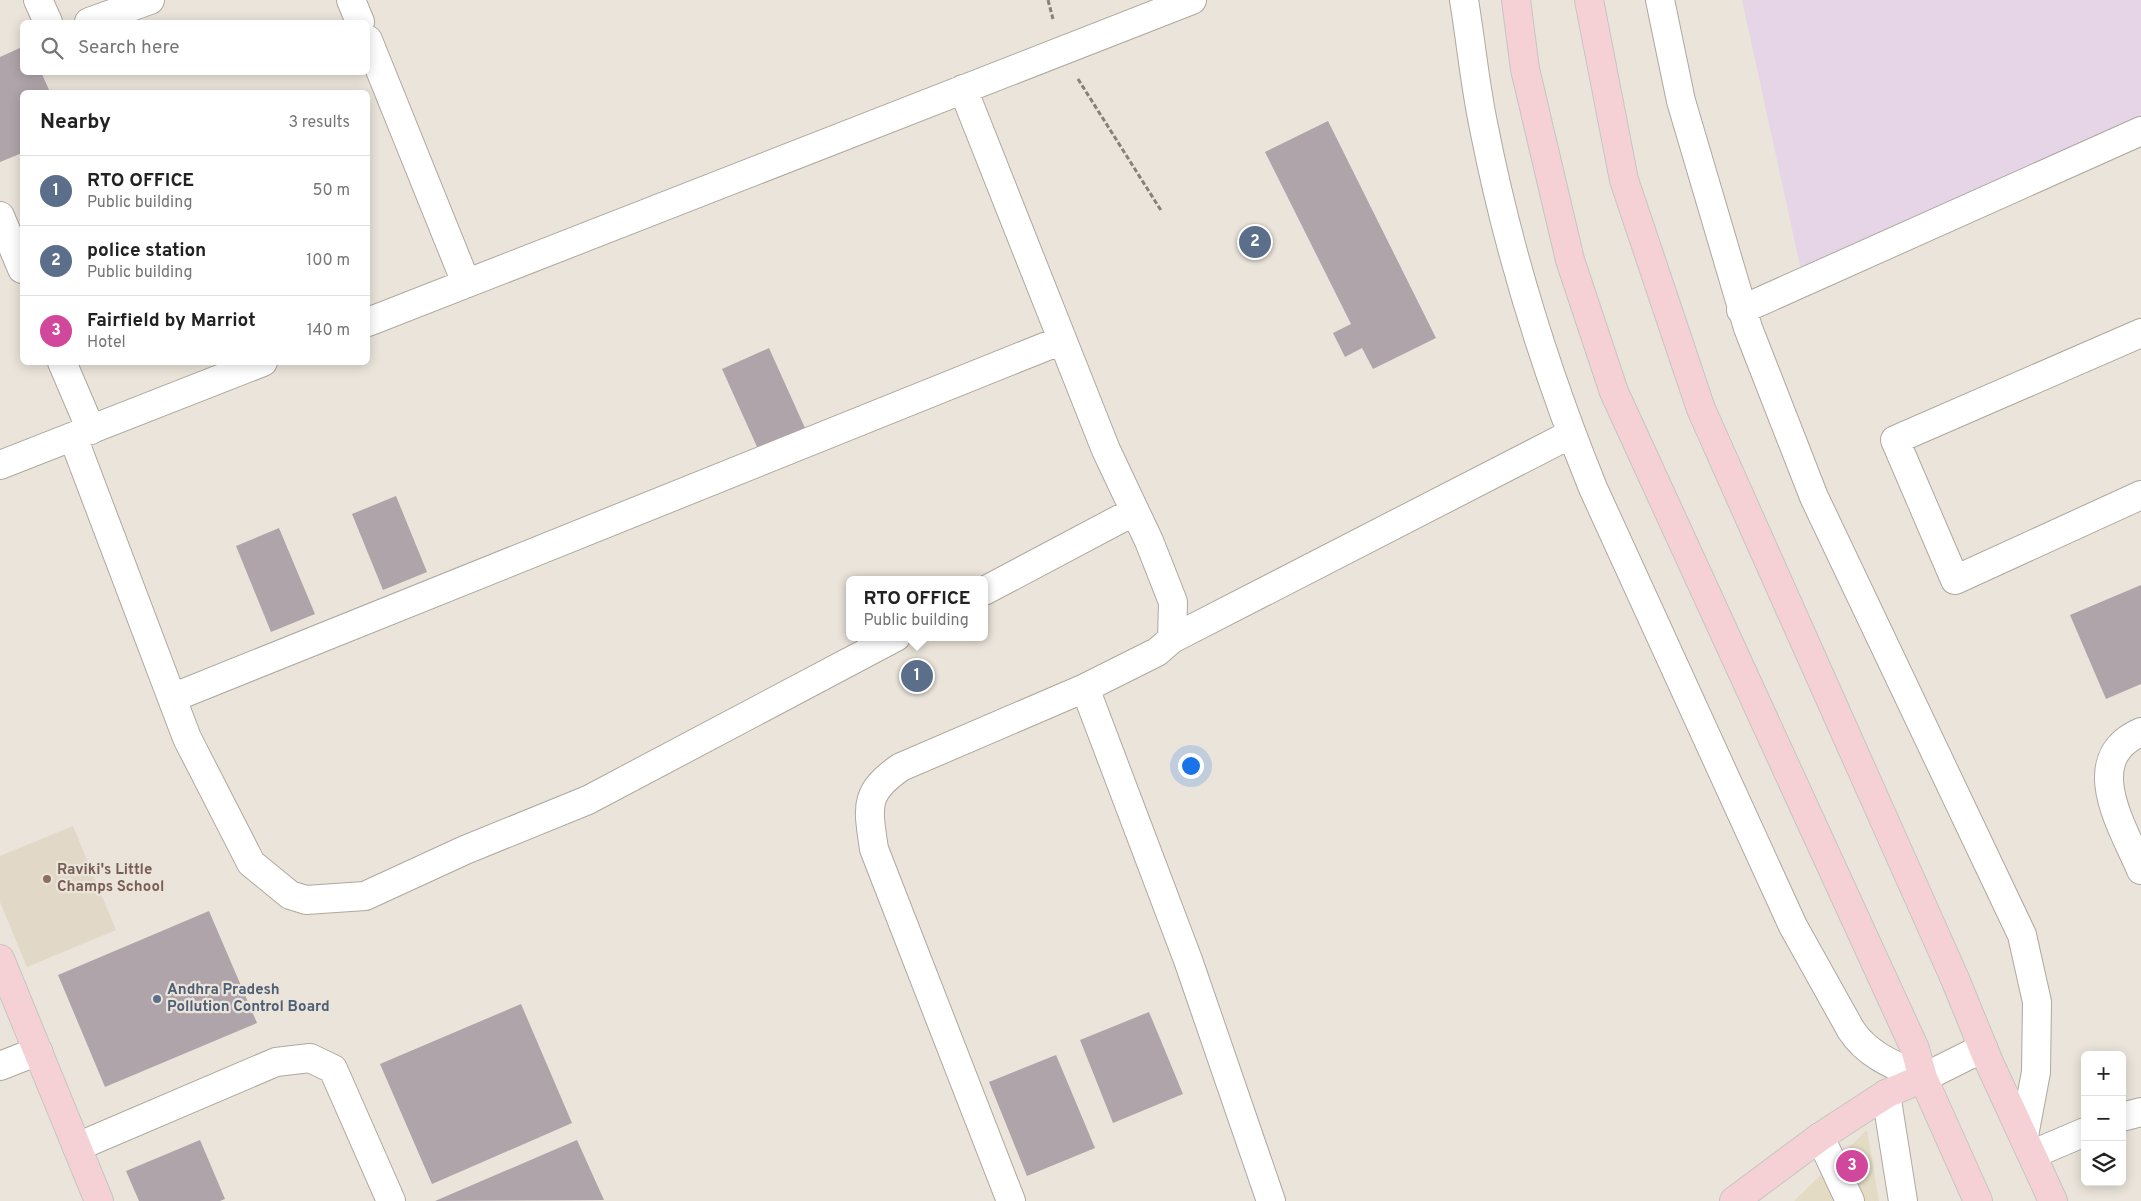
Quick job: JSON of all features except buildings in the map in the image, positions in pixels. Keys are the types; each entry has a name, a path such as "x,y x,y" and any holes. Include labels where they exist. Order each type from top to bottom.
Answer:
{"main road":[{"path":"1516,0 1525,69 1570,260 1614,392 1915,1049 1923,1078 1978,1201"},
{"path":"1589,0 1624,180 1701,409 1951,970 1983,1048 2053,1201"},
{"path":"0,959 100,1201"},
{"path":"1735,1201 1820,1137 1886,1094 1923,1078"}],"street":[{"path":"38,0 47,20"},
{"path":"95,20 150,0"},
{"path":"351,0 359,20"},
{"path":"370,321 1192,0"},
{"path":"1464,0 1483,126 1496,180 1529,306 1571,434 1593,488 1797,934 1856,1038 1876,1056 1923,1078 1983,1048"},
{"path":"1660,0 1681,101 1741,310 1814,497 2022,934 2037,1002 2036,1072 2028,1145 2081,1133"},
{"path":"370,45 466,283"},
{"path":"963,90 1106,450 1135,511 1173,602 1172,639"},
{"path":"1741,310 2141,131"},
{"path":"0,216 20,264"},
{"path":"2141,333 1895,440 1955,580 2141,495"},
{"path":"172,698 1062,340"},
{"path":"63,365 82,433 187,738 251,863 290,894 306,900 366,896 465,850 588,800 888,641"},
{"path":"0,465 255,365"},
{"path":"1011,1201 874,849 869,814 871,797 882,780 901,767 1085,688 1157,652 1172,639 1571,434"},
{"path":"988,589 1135,511"},
{"path":"1085,688 1188,960 1271,1201"},
{"path":"2141,732 2129,737 2111,759 2108,779 2111,800 2141,870"},
{"path":"0,1066 38,1051"},
{"path":"77,1147 276,1062 310,1058 333,1070 391,1201"},
{"path":"1886,1094 1903,1201"},
{"path":"2126,1116 2141,1112"},
{"path":"1820,1137 1850,1201"}],"path":[{"path":"1061,51 1162,212"}],"shaded area":[{"path":"1742,0 2141,0 2141,117 1801,270"},
{"name":"Raviki's Little Champs School","path":"73,826 116,930 27,967 0,902 0,856"},
{"path":"1867,1130 1879,1201 1794,1201"}],"place":[{"name":"police station","path":"1255,242"},
{"name":"RTO OFFICE","path":"917,676"},
{"name":"Raviki's Little Champs School","path":"47,879"},
{"name":"Andhra Pradesh Pollution Control Board","path":"157,999"},
{"name":"Fairfield by Marriot","path":"1852,1166"}]}
